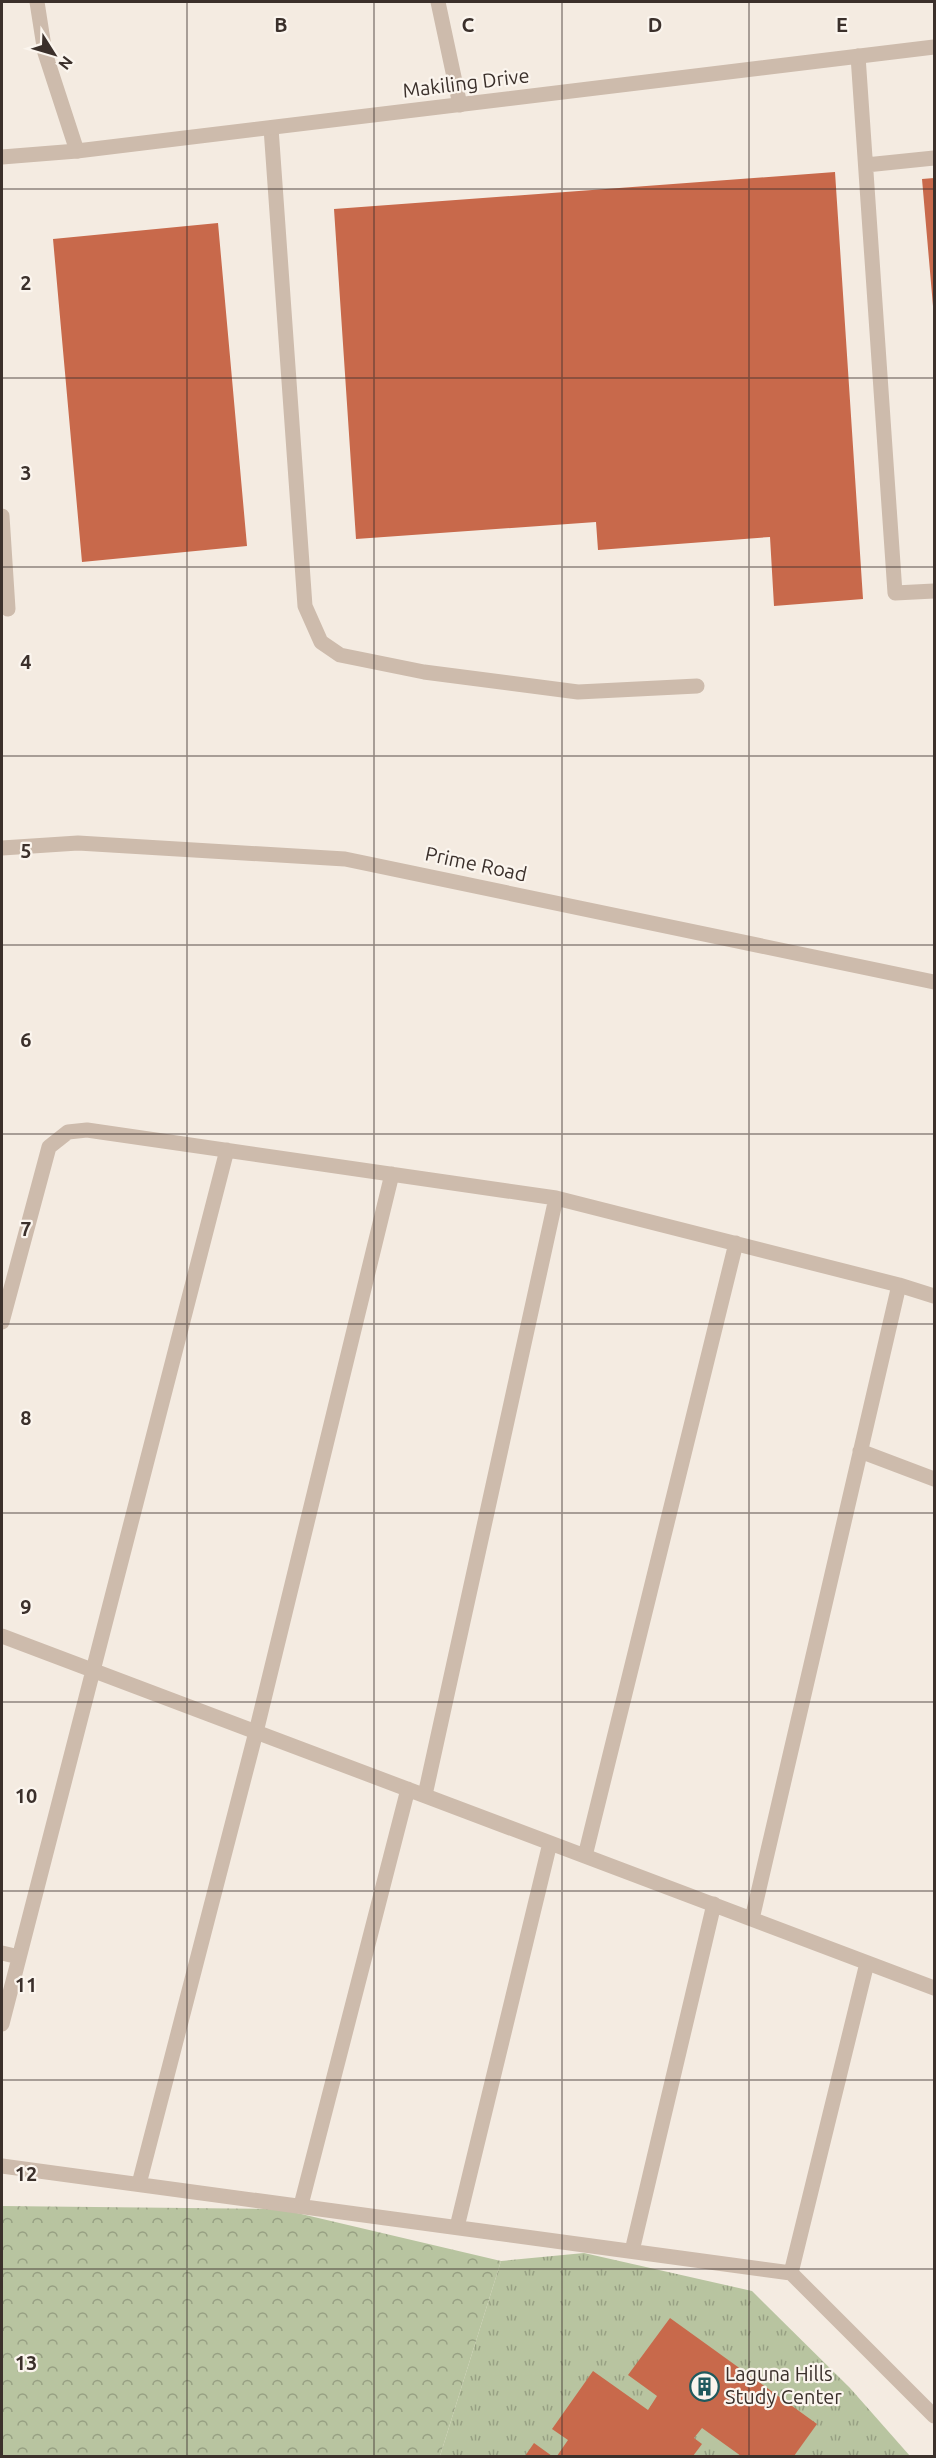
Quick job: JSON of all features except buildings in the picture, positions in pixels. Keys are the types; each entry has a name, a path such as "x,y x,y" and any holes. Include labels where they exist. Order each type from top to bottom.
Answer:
{"street":[{"path":"37,2 45,53 77,151"},
{"path":"438,2 460,105"},
{"name":"Makiling Drive","path":"2,157 77,151 934,47"},
{"path":"858,56 895,593 934,591"},
{"path":"271,128 305,606 321,642 340,655 424,672 578,692 697,686"},
{"path":"866,165 934,158"},
{"path":"2,516 8,609"},
{"name":"Prime Road","path":"2,848 78,843 345,859 934,982"},
{"path":"2,1322 50,1147 68,1132 87,1130 556,1198 899,1284 934,1296"},
{"path":"2,2024 227,1150"},
{"path":"139,2184 256,1732 392,1174"},
{"path":"425,1796 556,1198"},
{"path":"585,1856 736,1244"},
{"path":"752,1919 899,1284"},
{"path":"860,1451 934,1479"},
{"path":"2,1636 934,1988"},
{"path":"301,2205 408,1789"},
{"path":"457,2227 550,1843"},
{"path":"632,2251 714,1904"},
{"path":"2,1953 19,1957"},
{"path":"791,2273 867,1964"},
{"path":"2,2166 791,2273 934,2416"}],"green space":[{"path":"2,2206 280,2209 501,2261 440,2456 2,2456"},
{"path":"584,2253 752,2291 850,2388 910,2456 440,2456 501,2261"}],"place":[{"name":"Laguna Hills Study Center","path":"704,2386"}]}
